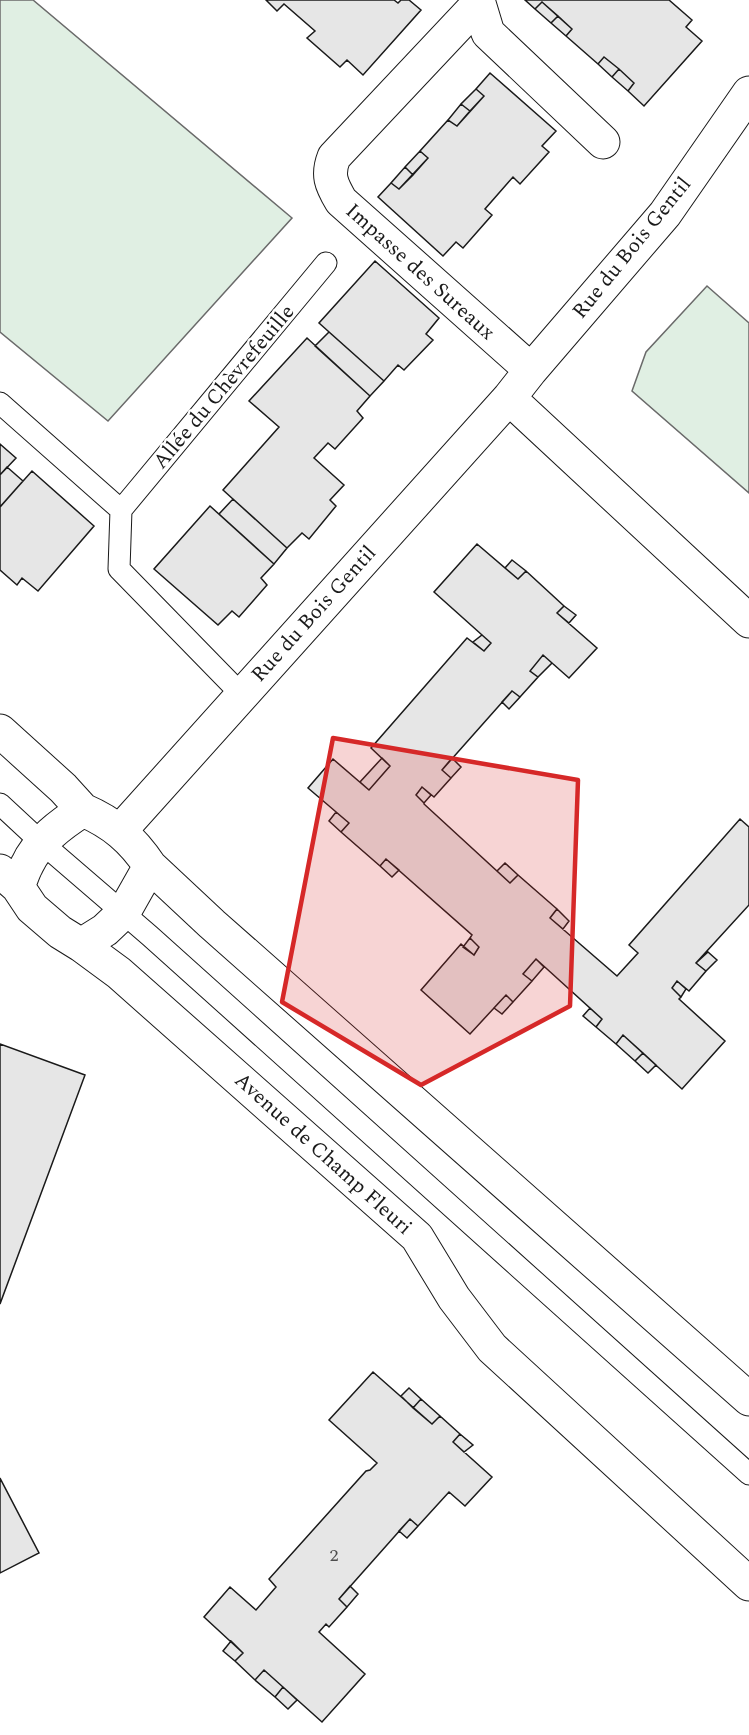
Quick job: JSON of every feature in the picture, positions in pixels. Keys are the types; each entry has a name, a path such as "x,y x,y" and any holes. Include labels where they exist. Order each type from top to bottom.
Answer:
{"street":[{"path":"478,2 488,33 603,142"},
{"name":"Impasse des Sureaux","path":"478,2 334,157 329,169 333,187 341,201 531,370"},
{"name":"Rue du Bois Gentil","path":"120,831 509,398 665,214 749,93"},
{"path":"509,398 749,621"},
{"path":"0,731 63,788 83,810 103,818 120,831 137,848 150,867 212,924 749,1399"},
{"name":"Avenue de Champ Fleuri","path":"83,810 61,824 42,843 27,864 9,879 32,908 60,932 119,973 417,1237 454,1298 492,1347 749,1584"},
{"path":"81,945 105,930 124,912 150,867"}],"lane":[{"name":"Allée du Chèvrefeuille","path":"121,510 326,263"},
{"path":"0,403 121,510 119,569 242,695"},
{"path":"0,804 42,843 124,912 749,1474"}],"highlighted area":[{"path":"333,738 578,780 570,1006 421,1085 282,1002"}],"green space":[{"path":"0,0 33,0 292,218 108,421 0,332"},
{"path":"707,286 749,323 749,493 632,391 646,352"}],"building":[{"path":"266,0 394,0 398,3 401,0 409,0 421,10 363,75 347,60 340,67 307,38 315,31 284,4 277,11"},
{"path":"525,0 669,0 692,20 686,27 702,41 644,106 628,91 634,83 619,69 604,57 598,64 566,36 572,29 542,2 535,9"},
{"path":"542,2 558,16 551,23 535,9"},
{"path":"558,16 572,29 566,36 551,23"},
{"path":"604,57 619,69 612,77 598,64"},
{"path":"619,69 634,83 628,91 612,77"},
{"path":"490,73 556,131 542,146 549,152 520,184 513,177 485,209 492,215 463,248 456,242 443,256 378,197 391,183 399,189 428,158 420,151 448,120 457,126 484,96 476,89"},
{"path":"476,89 484,96 470,111 461,104"},
{"path":"461,104 470,111 457,126 448,120"},
{"path":"420,151 428,158 413,175 405,167"},
{"path":"405,167 413,175 399,189 391,183"},
{"path":"375,261 439,318 426,334 433,340 404,370 398,365 384,381 319,323"},
{"path":"329,332 384,381 370,396 315,346"},
{"path":"307,338 370,396 357,411 363,418 335,449 328,443 314,458 344,485 330,500 336,506 309,539 302,533 287,548 223,490 279,427 249,401"},
{"path":"0,444 16,458 0,475"},
{"path":"7,467 23,481 0,507 0,475"},
{"path":"32,471 94,526 38,591 22,578 17,585 0,570 0,507"},
{"path":"233,499 287,548 274,564 219,514"},
{"path":"210,506 274,564 261,578 267,585 239,617 232,611 218,625 154,569"},
{"path":"477,544 518,579 526,571 564,606 557,613 597,648 569,678 543,655 530,671 538,677 520,697 512,691 442,770 451,778 434,797 422,787 416,795 424,804 510,883 518,875 557,909 550,918 617,976 638,953 629,945 740,819 749,827 749,905 696,963 706,971 689,991 677,981 672,988 681,997 679,999 725,1041 682,1089 623,1035 616,1044 596,1027 602,1019 536,959 523,974 532,981 513,1002 506,995 470,1034 421,990 461,944 474,955 479,947 470,938 472,935 386,859 380,866 341,832 349,823 308,788 333,759 369,790 390,766 371,748 467,638 484,651 491,643 434,592"},
{"path":"512,560 526,571 518,579 505,568"},
{"path":"564,606 576,615 569,623 557,613"},
{"path":"482,635 491,643 484,651 473,642"},
{"path":"543,655 552,663 538,677 530,671"},
{"path":"512,691 520,697 509,709 502,702"},
{"path":"382,758 390,766 369,790 360,782"},
{"path":"452,758 461,767 451,778 442,770"},
{"path":"422,787 431,795 424,803 416,795"},
{"path":"336,812 349,823 341,832 329,821"},
{"path":"386,859 399,870 392,877 380,866"},
{"path":"505,863 518,875 510,883 497,871"},
{"path":"557,909 569,921 563,929 550,918"},
{"path":"470,938 479,947 474,955 463,947"},
{"path":"708,952 717,960 706,971 696,963"},
{"path":"536,959 544,967 532,981 523,974"},
{"path":"677,981 686,989 681,997 672,988"},
{"path":"506,995 513,1002 502,1014 494,1008"},
{"path":"590,1008 602,1019 596,1027 583,1016"},
{"path":"623,1035 643,1053 635,1061 616,1044"},
{"path":"0,1044 85,1075 0,1304"},
{"path":"643,1053 656,1065 648,1073 635,1061"},
{"path":"373,1372 432,1424 440,1416 460,1434 453,1442 492,1477 465,1506 449,1492 418,1526 410,1519 339,1599 347,1607 329,1627 326,1624 319,1632 365,1674 322,1722 264,1670 255,1680 235,1661 243,1653 204,1617 230,1587 256,1610 276,1587 269,1579 366,1471 377,1463 329,1420"},
{"path":"409,1388 421,1399 413,1408 401,1396"},
{"path":"421,1399 440,1416 432,1424 413,1408"},
{"path":"460,1434 473,1445 464,1452 453,1442"},
{"path":"0,1478 39,1553 0,1573"},
{"path":"410,1519 418,1526 407,1538 399,1531"},
{"path":"350,1586 358,1594 347,1607 339,1599"},
{"path":"231,1641 243,1653 235,1661 223,1651"},
{"path":"264,1670 283,1687 275,1697 255,1680"},
{"path":"283,1687 297,1700 288,1709 275,1697"}]}
